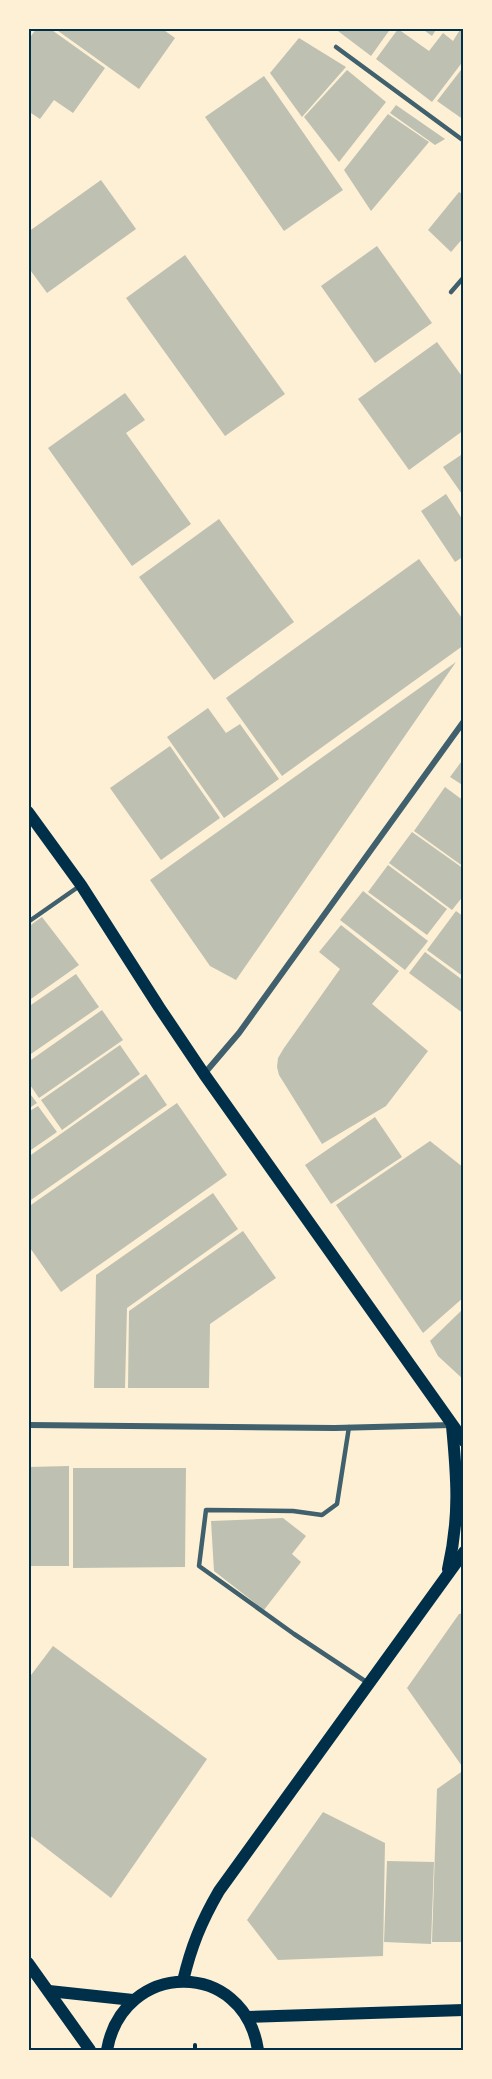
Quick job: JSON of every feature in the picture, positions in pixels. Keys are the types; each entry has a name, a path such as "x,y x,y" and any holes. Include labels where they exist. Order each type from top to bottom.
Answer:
{"main road":[{"path":"28,812 81,885 204,1074 463,1438"},
{"path":"447,1575 458,1491 452,1425"},
{"path":"183,1982 195,1938 203,1918 219,1891 464,1552"},
{"path":"28,1963 90,2050"},
{"path":"107,2050 115,2023 133,2000 151,1989 172,1982 208,1986 220,1991 240,2007 247,2017 256,2038 258,2050"},
{"path":"49,1991 133,2000"},
{"path":"247,2017 464,2010"}],"street":[{"path":"204,1074 239,1033 464,721"},
{"path":"28,1425 349,1427 452,1425"}],"lane":[{"path":"336,47 464,141"},
{"path":"451,292 464,277"},
{"path":"28,922 81,885"},
{"path":"349,1427 337,1504 322,1515 293,1511 206,1510 199,1566 294,1634 368,1683"}],"building":[{"path":"37,28 49,28 105,68 73,113 54,100 40,119 28,111 28,40"},
{"path":"54,28 161,28 175,38 139,89"},
{"path":"334,28 391,28 371,56"},
{"path":"421,28 437,28 432,36"},
{"path":"461,28 464,28 464,60 432,102 376,59 398,29 429,51 443,33 453,41"},
{"path":"299,38 346,67 302,117 270,73"},
{"path":"464,66 464,120 437,101"},
{"path":"347,70 386,102 339,162 304,117"},
{"path":"264,76 343,190 284,231 205,117"},
{"path":"396,105 445,139 435,145 390,113"},
{"path":"388,114 429,142 371,211 344,170"},
{"path":"101,180 136,229 47,293 28,267 28,232"},
{"path":"459,192 464,195 464,237 451,252 428,230"},
{"path":"377,246 432,323 375,363 321,286"},
{"path":"185,255 285,394 225,436 126,298"},
{"path":"437,342 464,379 464,430 409,470 358,399"},
{"path":"125,393 145,420 126,433 191,524 132,566 48,448"},
{"path":"464,453 464,497 443,467"},
{"path":"446,494 464,522 464,556 455,562 421,511"},
{"path":"219,519 294,622 214,680 139,577"},
{"path":"419,559 464,621 464,645 282,776 226,698"},
{"path":"456,662 236,980 210,966 150,880"},
{"path":"208,708 226,733 240,724 279,779 224,818 167,737"},
{"path":"170,746 220,818 161,860 110,788"},
{"path":"464,758 464,786 450,777"},
{"path":"445,787 464,801 464,867 414,831"},
{"path":"412,832 464,869 464,895 452,910 389,863"},
{"path":"388,865 447,909 427,935 368,892"},
{"path":"363,891 428,941 405,970 340,920"},
{"path":"456,911 464,917 464,977 427,950"},
{"path":"42,917 79,965 28,1001 28,927"},
{"path":"341,925 399,971 372,1004 428,1051 386,1106 322,1144 279,1075 277,1067 278,1058 284,1048 340,969 319,952"},
{"path":"425,952 464,981 464,1014 409,973"},
{"path":"76,974 99,1007 28,1056 28,1007"},
{"path":"102,1010 123,1040 39,1098 28,1082 28,1062"},
{"path":"120,1045 140,1074 62,1130 41,1100"},
{"path":"146,1074 167,1105 28,1202 28,1157"},
{"path":"28,1091 37,1103 28,1109"},
{"path":"177,1103 227,1175 61,1292 28,1245 28,1207"},
{"path":"38,1106 57,1132 28,1152 28,1112"},
{"path":"375,1117 402,1157 331,1204 305,1165"},
{"path":"430,1141 464,1168 464,1297 423,1333 336,1205"},
{"path":"213,1193 238,1229 127,1308 125,1388 94,1388 96,1275"},
{"path":"243,1231 276,1278 210,1324 209,1388 128,1388 129,1311"},
{"path":"464,1308 464,1380 438,1356 430,1341"},
{"path":"69,1466 69,1566 28,1566 28,1467"},
{"path":"73,1468 186,1468 185,1567 73,1568"},
{"path":"283,1518 306,1536 292,1554 301,1562 264,1610 214,1571 211,1521"},
{"path":"464,1613 464,1769 407,1688 459,1614"},
{"path":"53,1646 207,1759 111,1898 28,1834 28,1679"},
{"path":"464,1770 464,1942 432,1942 437,1789"},
{"path":"323,1812 385,1843 383,1956 278,1960 247,1920"},
{"path":"387,1861 434,1862 431,1944 384,1942"}]}
